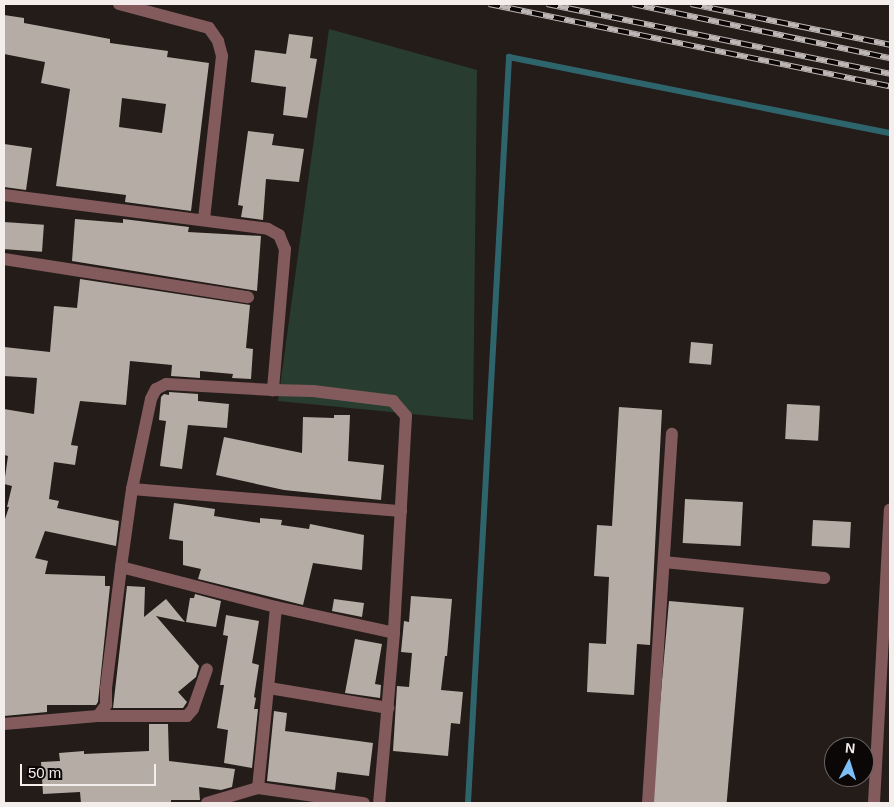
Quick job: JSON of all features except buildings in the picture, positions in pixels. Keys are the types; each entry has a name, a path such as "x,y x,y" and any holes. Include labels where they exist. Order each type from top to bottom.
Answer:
{"street":[{"path":"118,4 210,28 218,41 222,56 204,220"},
{"path":"4,195 268,229 279,235 285,249 273,390"},
{"path":"4,262 248,297"},
{"path":"98,716 106,705 106,688 132,489 151,399 156,388 166,384 313,392 393,402 406,416 407,422 394,633 379,803"},
{"path":"648,803 672,434"},
{"path":"132,489 401,511"},
{"path":"874,803 890,509"},
{"path":"664,562 824,578"},
{"path":"121,567 276,607 394,633"},
{"path":"258,788 276,607"},
{"path":"4,724 98,716 187,716 193,710 207,669"},
{"path":"269,688 388,708"},
{"path":"207,803 258,788 364,803"}],"green space":[{"path":"329,29 477,70 473,420 278,401"}],"waterway":[{"path":"468,803 509,57 890,133"}],"railway":[{"path":"489,4 890,86"},
{"path":"547,4 890,74"},
{"path":"633,4 890,58"},
{"path":"691,4 890,45"}]}
